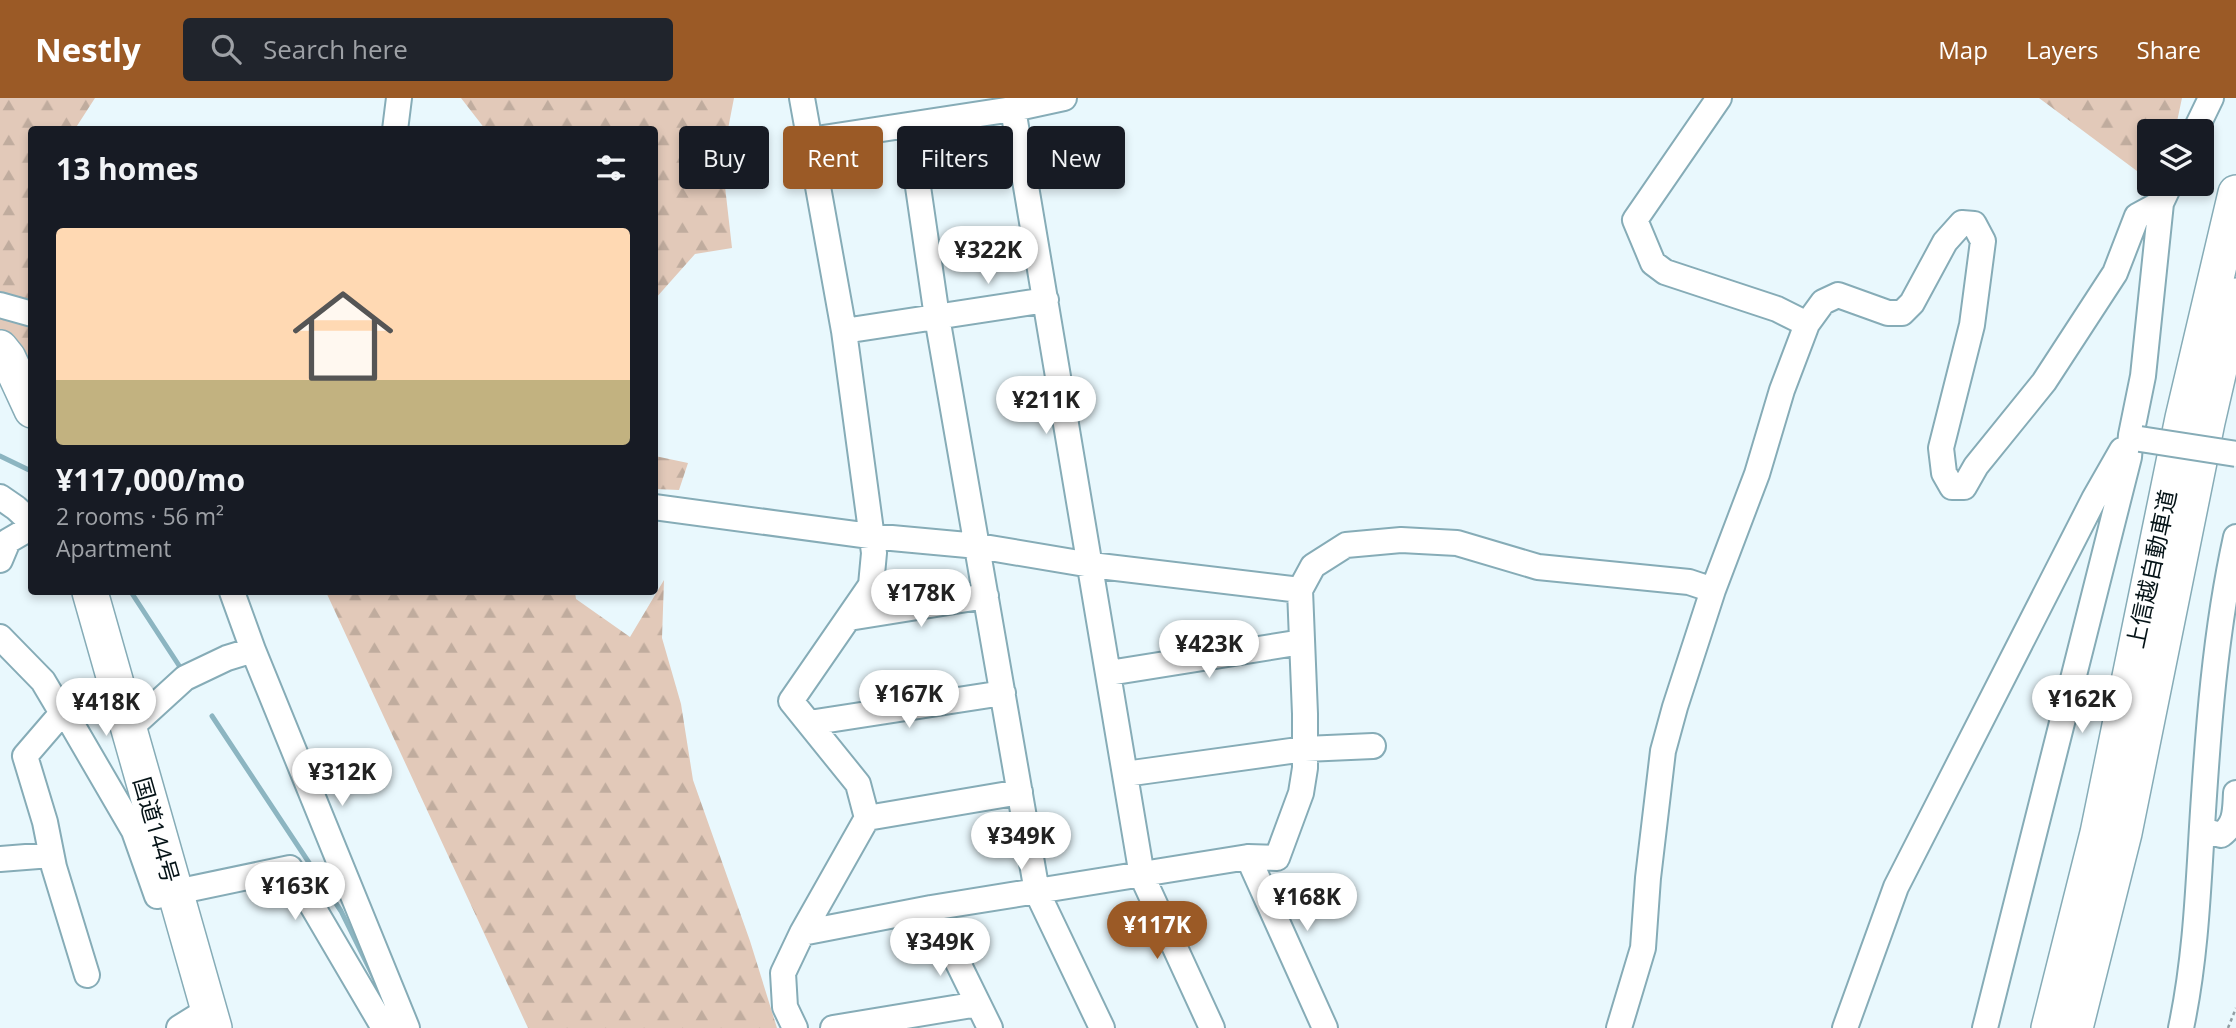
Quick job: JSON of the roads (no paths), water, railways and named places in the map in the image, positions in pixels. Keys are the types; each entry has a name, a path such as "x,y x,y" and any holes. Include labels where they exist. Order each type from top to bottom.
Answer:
{"highway":[{"name":"上信越自動車道","path":"2049,1028 2098,833 2189,392 2236,192"},
{"name":"上信越自動車道","path":"2075,1028 2123,833 2207,422 2236,296"},
{"path":"0,348 8,358 28,401"},
{"name":"国道144号","path":"91,595 211,1019"}],"street":[{"path":"396,126 399,98"},
{"path":"802,98 807,126"},
{"path":"883,129 1065,98"},
{"path":"1719,98 1634,220 1653,263 1665,272 1777,309 1807,324"},
{"path":"2201,119 2211,98"},
{"path":"1013,108 1142,876 1212,1028"},
{"path":"909,125 937,317 1037,892 1102,1028"},
{"path":"795,1028 785,1007 783,973 802,933 867,818 858,784 791,701 871,585 874,553 844,331 819,189"},
{"path":"1619,1028 1643,948 1663,751 1713,590 1807,324 1823,302 1838,295 1888,313 1902,313 1912,303 1945,242 1962,223 1974,224 1983,241 1972,325 1941,448 1944,473 1952,487 1964,487 1976,466 2044,382 2115,273 2137,216 2162,196"},
{"path":"1985,1028 2136,437 2166,196"},
{"path":"844,331 1046,300"},
{"path":"0,305 28,313"},
{"path":"2136,437 2236,454"},
{"path":"1845,1028 1896,887 2094,499 2136,437"},
{"path":"0,497 28,521"},
{"path":"658,508 870,536 978,546 1091,565 1300,590"},
{"path":"0,560 8,541 28,528"},
{"path":"2181,1028 2195,940 2208,738 2219,630 2236,537"},
{"path":"802,933 930,908 1248,857 1277,858 1301,793 1305,768 1300,590 1312,566 1346,545 1401,540 1457,543 1538,567 1689,582 1713,590"},
{"path":"233,595 407,1028"},
{"path":"849,618 986,596"},
{"path":"0,637 43,681 70,722 134,831 157,896 290,868 384,1028"},
{"path":"1109,673 1302,642"},
{"path":"128,730 185,678 227,658 253,650"},
{"path":"809,723 1003,693"},
{"path":"62,713 24,756 87,975"},
{"path":"1125,774 1305,749 1373,746"},
{"path":"867,818 1020,792"},
{"path":"2202,830 2221,835 2231,829 2236,793"},
{"path":"0,859 51,855"},
{"path":"1248,857 1325,1028"},
{"path":"930,908 990,1028"},
{"path":"833,1028 978,1004"},
{"path":"179,1028 211,1019"}],"waterway":[{"path":"0,456 28,470"},
{"path":"133,595 180,667"},
{"path":"212,716 341,911 374,978"}]}
